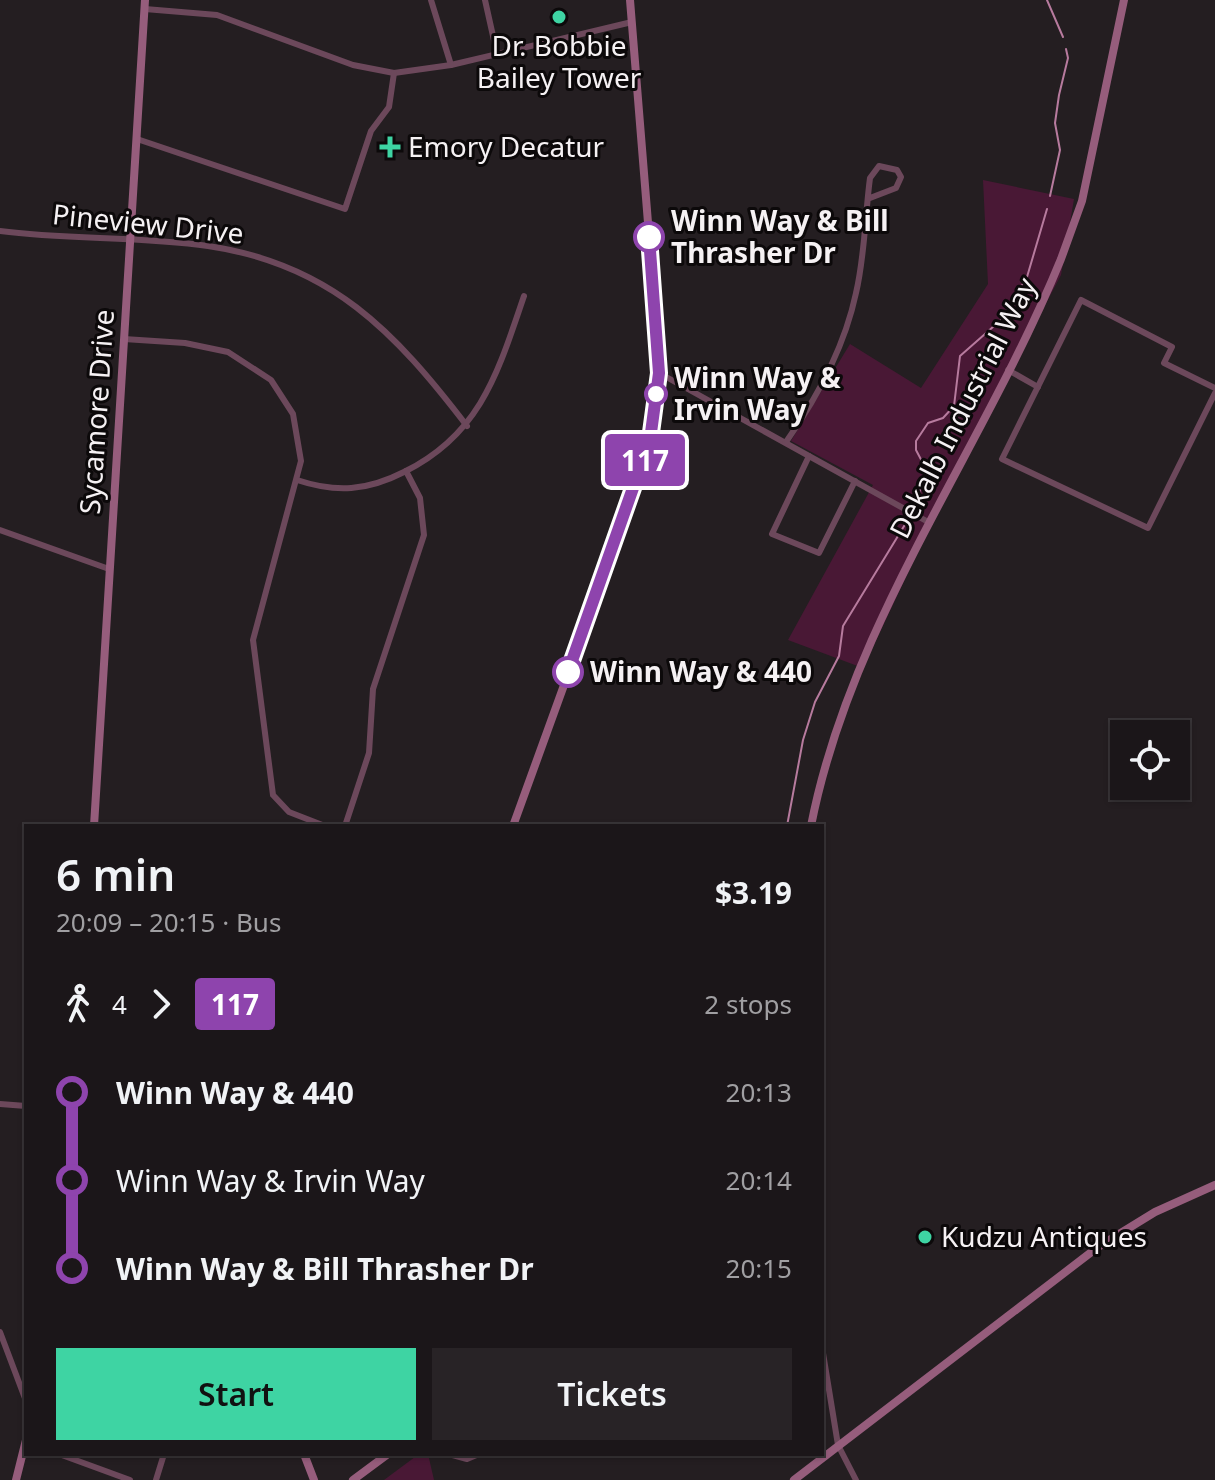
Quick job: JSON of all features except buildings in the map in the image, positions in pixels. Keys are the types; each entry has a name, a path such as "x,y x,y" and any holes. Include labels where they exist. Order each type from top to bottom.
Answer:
{"street":[{"path":"431,0 451,65"},
{"path":"485,0 497,54"},
{"path":"514,824 643,467 654,421 659,373 630,0"},
{"name":"Dekalb Industrial Way","path":"811,824 825,761 850,693 930,523 1056,270 1082,201 1124,0"},
{"path":"145,4 217,15 353,65 394,73 451,65 632,22"},
{"name":"Sycamore Drive","path":"94,824 145,4"},
{"path":"137,139 345,209 371,131 389,107 394,73"},
{"path":"786,442 840,345 856,294 870,198 868,187 873,170 889,165 897,170 901,177 896,188 870,198"},
{"name":"Pineview Drive","path":"0,231 208,246 256,257 335,292 404,347 467,426"},
{"path":"297,480 331,489 357,489 431,458 467,426 495,378 524,296"},
{"path":"1081,300 1172,347 1164,363 1215,391 1148,528 1002,459 1081,300"},
{"path":"124,339 216,348 256,367 278,389 293,414 300,444 297,480 266,581 253,640 273,795 289,812 320,824"},
{"path":"1008,370 1038,387"},
{"path":"659,373 930,523"},
{"path":"809,456 772,534 819,553 855,481"},
{"path":"346,824 369,753 373,689 424,535 420,498 406,471"},
{"path":"0,530 109,569"},
{"path":"0,1104 24,1106"},
{"path":"794,1480 1098,1247 1155,1212 1215,1185"},
{"path":"0,1332 24,1396"},
{"path":"824,1359 838,1445 856,1480"},
{"path":"16,1480 24,1450"},
{"path":"64,1456 130,1480"},
{"path":"156,1480 163,1456"},
{"path":"305,1456 314,1480"},
{"path":"353,1480 385,1456"}],"shaded area":[{"path":"983,180 1074,199 1061,275 949,486 863,668 788,640 873,485 791,441 850,344 921,388 988,284"},
{"path":"416,1456 428,1456 434,1480 384,1480"}],"waterway":[{"path":"1047,0 1063,37"},
{"path":"1050,196 1060,150 1055,123 1068,58 1066,49"},
{"path":"915,507 926,469 916,450 916,441 928,423 943,418 954,406 960,356 1002,319 1027,277 1047,209"},
{"path":"787,824 803,740 815,702 839,656 843,626 909,518"}],"bus line":[{"name":"117","path":"568,672 643,467 654,421 659,373 649,237"}],"place":[{"name":"Dr. Bobbie Bailey Tower","path":"559,17"},
{"name":"Emory Decatur","path":"390,147"},
{"name":"Winn Way & Bill Thrasher Dr","path":"649,237"},
{"name":"Winn Way & Irvin Way","path":"656,394"},
{"name":"Winn Way & 440","path":"568,672"},
{"name":"Kudzu Antiques","path":"925,1237"}]}
